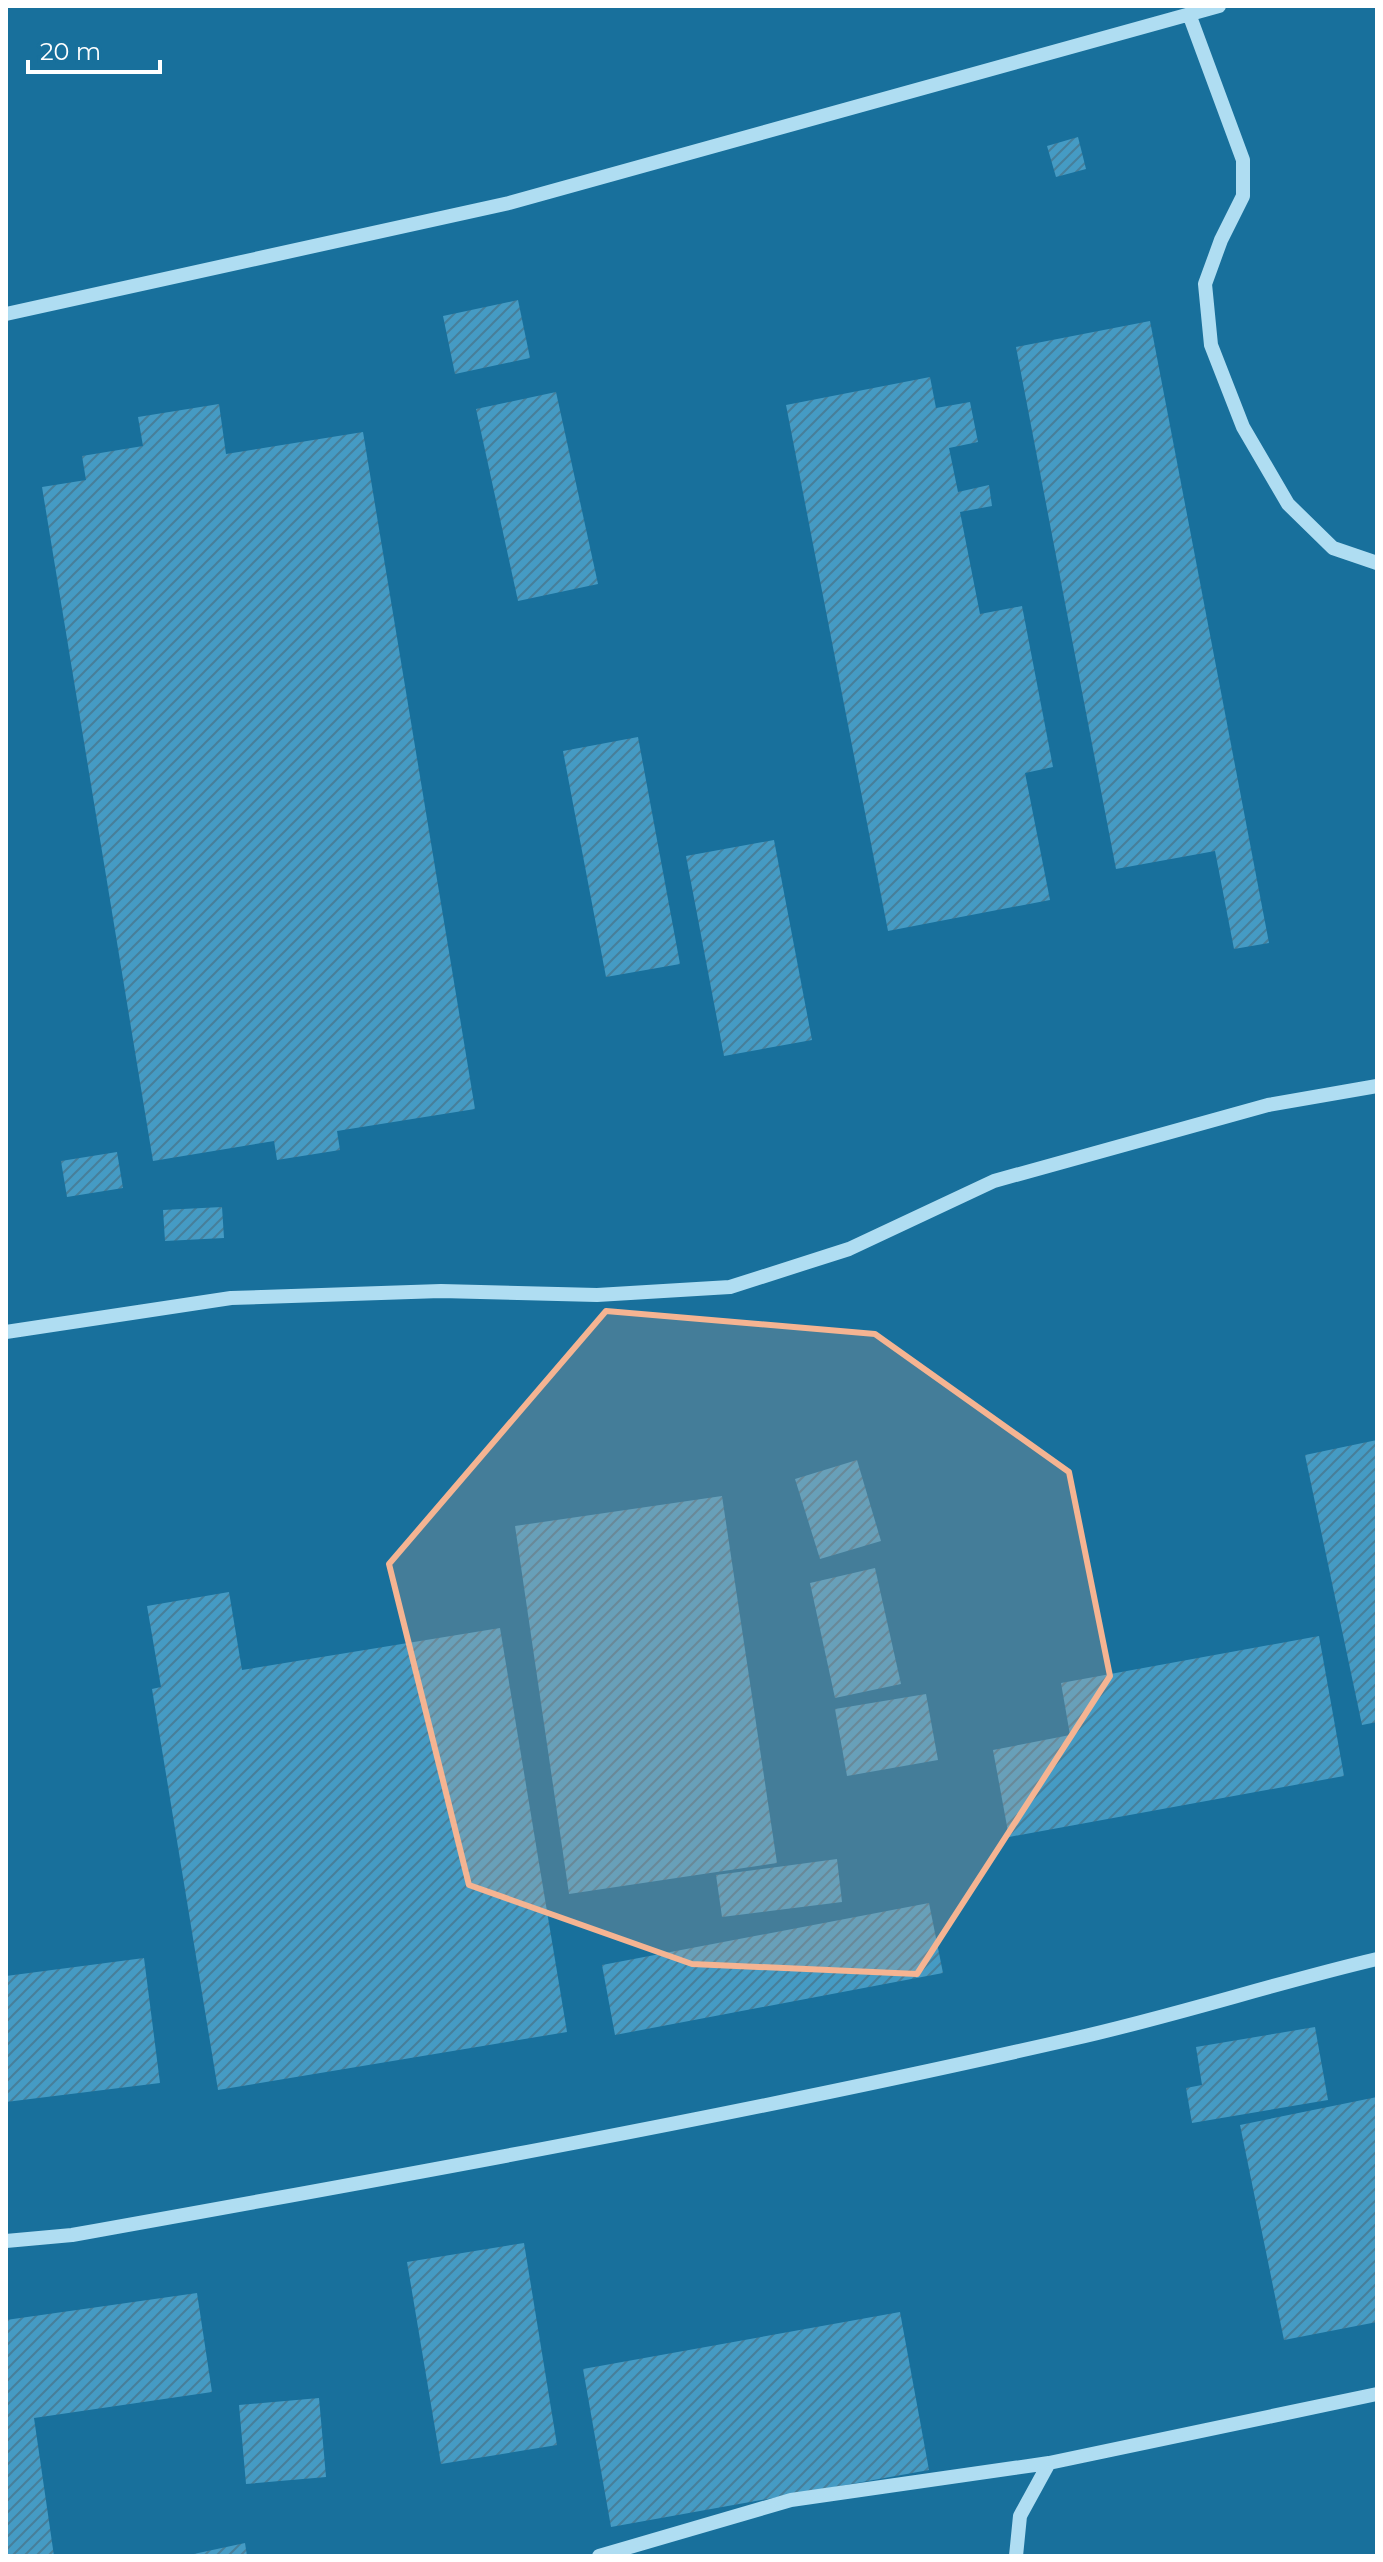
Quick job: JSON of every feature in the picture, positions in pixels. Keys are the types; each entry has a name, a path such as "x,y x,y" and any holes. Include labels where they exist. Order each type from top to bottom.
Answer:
{"lane":[{"path":"6,314 509,203 1219,6"},
{"path":"1189,14 1243,160 1243,196 1205,284 1211,345 1243,427 1288,504 1333,548 1377,563"},
{"path":"6,1332 231,1298 441,1291 597,1295 730,1287 849,1249 994,1181 1268,1105 1377,1086"},
{"path":"6,2241 72,2235 519,2156 1073,2039 1268,1985 1377,1959"},
{"path":"599,2556 791,2500 1049,2463 1377,2394"},
{"path":"1016,2556 1020,2516 1049,2463"}],"highlighted area":[{"path":"606,1311 875,1334 1069,1472 1110,1676 917,1974 692,1964 469,1885 389,1564"}],"building":[{"path":"1078,137 1086,169 1056,177 1047,146"},
{"path":"518,300 530,358 455,374 443,316"},
{"path":"1150,321 1269,943 1234,949 1215,851 1116,869 1016,347"},
{"path":"930,377 936,408 970,402 978,442 949,448 958,492 989,485 992,506 960,512 980,614 1022,606 1053,767 1025,773 1050,900 888,931 786,405"},
{"path":"556,392 598,584 518,601 476,409"},
{"path":"219,404 226,454 363,432 475,1109 337,1131 340,1150 277,1160 274,1141 153,1161 42,487 86,480 82,456 143,446 138,417"},
{"path":"638,737 680,964 606,977 563,751"},
{"path":"774,840 812,1040 724,1056 686,856"},
{"path":"117,1152 123,1188 67,1197 61,1161"},
{"path":"222,1207 224,1238 165,1241 163,1210"},
{"path":"1377,1440 1377,1722 1362,1725 1305,1455"},
{"path":"857,1460 881,1541 820,1559 795,1479"},
{"path":"722,1496 777,1863 569,1894 515,1526"},
{"path":"875,1568 901,1684 835,1698 810,1583"},
{"path":"229,1592 242,1670 500,1628 567,2032 218,2090 152,1689 161,1687 147,1606"},
{"path":"1319,1636 1344,1776 1009,1837 993,1750 1070,1735 1061,1683"},
{"path":"926,1694 938,1760 847,1776 835,1709"},
{"path":"837,1859 842,1902 722,1917 716,1875"},
{"path":"929,1903 943,1973 615,2035 602,1965"},
{"path":"144,1958 160,2083 6,2102 6,1976"},
{"path":"1315,2027 1328,2100 1192,2123 1186,2088 1202,2085 1196,2047"},
{"path":"1377,2097 1377,2322 1284,2340 1240,2125"},
{"path":"524,2243 557,2445 441,2464 407,2262"},
{"path":"197,2293 212,2392 34,2418 54,2556 6,2556 6,2320"},
{"path":"900,2312 929,2470 611,2527 583,2369"},
{"path":"319,2398 326,2477 246,2484 239,2405"},
{"path":"245,2543 247,2556 189,2556 189,2555"}]}
